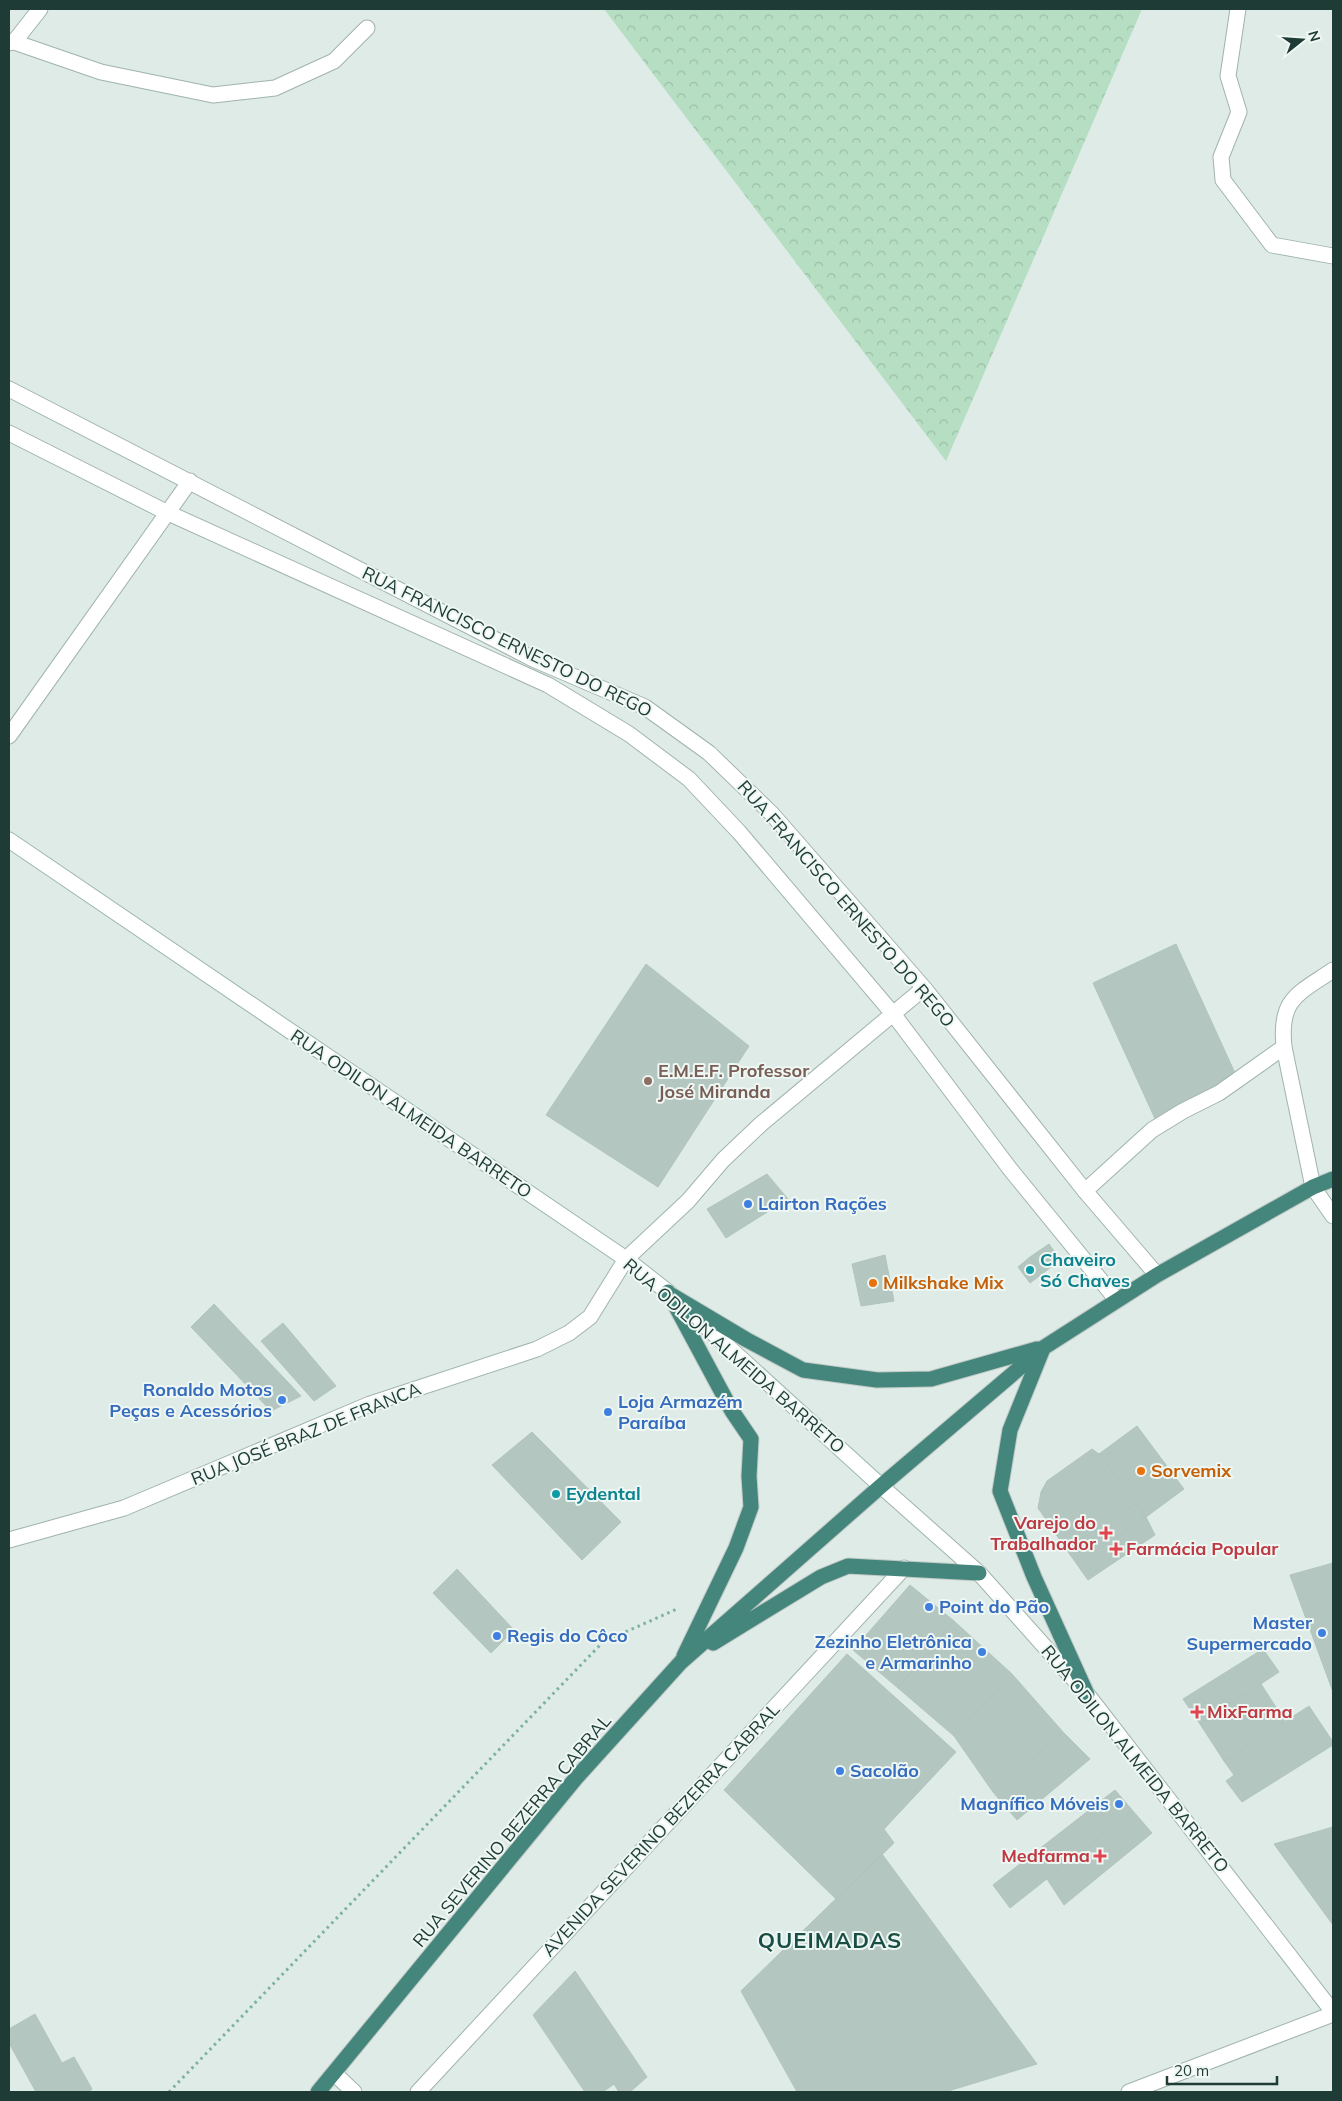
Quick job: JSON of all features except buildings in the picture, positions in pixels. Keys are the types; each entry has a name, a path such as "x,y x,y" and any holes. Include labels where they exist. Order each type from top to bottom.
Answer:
{"highway":[{"path":"668,1292 747,1340 803,1370 878,1380 931,1379 1044,1348 1116,1299 1156,1275 1313,1186 1333,1179"},
{"path":"668,1292 732,1411 751,1439 749,1476 751,1507 716,1591 681,1662"},
{"path":"1044,1348 1010,1430 1000,1491 1034,1578 1087,1694"},
{"name":"RUA SEVERINO BEZERRA CABRAL","path":"318,2092 335,2074 576,1778 681,1662 881,1486 1044,1348"},
{"path":"681,1662 830,1573 848,1566 979,1573"}],"street":[{"path":"40,9 12,43 101,72 213,95 276,88 334,61 367,28"},
{"path":"1238,9 1228,76 1238,112 1221,157 1223,180 1272,245 1333,256"},
{"name":"RUA FRANCISCO ERNESTO DO REGO","path":"9,388 533,659 645,707 709,753 772,814 924,988 1085,1191 1156,1275"},
{"name":"RUA FRANCISCO ERNESTO DO REGO","path":"9,433 166,512 548,685 629,734 689,780 714,806 894,1015 1010,1169 1116,1299"},
{"path":"9,736 166,512 190,481"},
{"name":"RUA ODILON ALMEIDA BARRETO","path":"9,840 626,1259 668,1292 979,1573 1087,1694 1333,2013"},
{"path":"1333,970 1294,996 1286,1010 1282,1029 1313,1186 1333,1216"},
{"name":"RUA JOSÉ BRAZ DE FRANCA","path":"9,1540 124,1508 370,1404 537,1349 569,1333 590,1317 626,1259 688,1202 723,1160 761,1124 894,1015 924,988"},
{"path":"1085,1191 1152,1130 1183,1111 1219,1094 1284,1046"},
{"name":"AVENIDA SEVERINO BEZERRA CABRAL","path":"418,2092 904,1568"},
{"path":"1129,2092 1333,2013"},
{"path":"335,2074 354,2092"}],"path":[{"path":"168,2092 603,1642 716,1591"}],"green space":[{"path":"604,9 1142,9 946,461"}],"place":[{"name":"E.M.E.F. Professor José Miranda","path":"648,1081"},
{"name":"Lairton Rações","path":"748,1204"},
{"name":"Chaveiro Só Chaves","path":"1030,1270"},
{"name":"Milkshake Mix","path":"873,1283"},
{"name":"Ronaldo Motos Peças e Acessórios","path":"282,1400"},
{"name":"Loja Armazém Paraíba","path":"608,1412"},
{"name":"Sorvemix","path":"1141,1471"},
{"name":"Eydental","path":"556,1494"},
{"name":"Varejo do Trabalhador","path":"1106,1533"},
{"name":"Farmácia Popular","path":"1116,1549"},
{"name":"Point do Pão","path":"929,1607"},
{"name":"Master Supermercado","path":"1322,1633"},
{"name":"Regis do Côco","path":"497,1636"},
{"name":"Zezinho Eletrônica e Armarinho","path":"982,1652"},
{"name":"MixFarma","path":"1197,1712"},
{"name":"Sacolão","path":"840,1771"},
{"name":"Magnífico Móveis","path":"1119,1804"},
{"name":"Medfarma","path":"1100,1856"}],"district":[{"name":"QUEIMADAS","path":"830,1940"}]}
